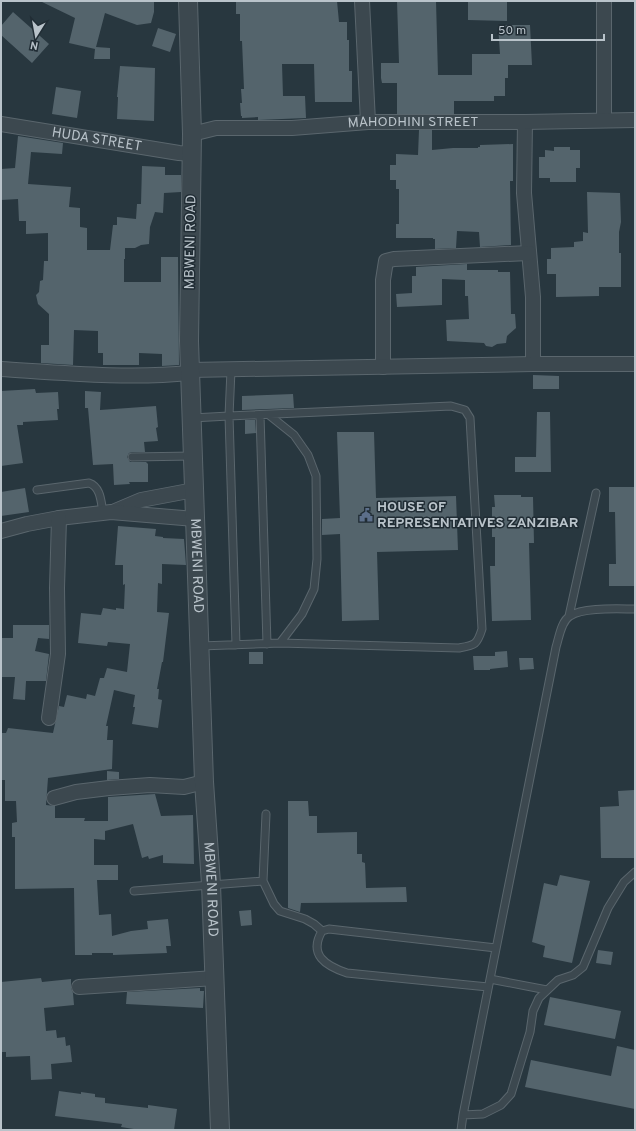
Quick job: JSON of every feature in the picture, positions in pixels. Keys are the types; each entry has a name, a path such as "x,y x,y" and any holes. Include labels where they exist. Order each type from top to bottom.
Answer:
{"street":[{"name":"MBWENI ROAD","path":"188,1 192,134 189,341 204,782 211,884 220,1130"},
{"path":"362,1 368,122"},
{"path":"604,1 604,120"},
{"name":"MAHODHINI STREET","path":"192,134 216,128 292,128 368,122 635,120"},
{"path":"525,122 524,193 533,297 533,364"},
{"name":"HUDA STREET","path":"1,124 192,154"},
{"path":"383,367 383,280 386,261 394,259 529,253"},
{"path":"1,369 76,374 166,376 190,372 231,370 533,364 635,364"},
{"path":"107,513 141,500 194,490"},
{"path":"1,531 59,518 107,513 195,519"},
{"path":"49,718 58,654 57,588 59,518"},
{"path":"54,798 76,792 102,789 150,785 184,787 204,782"},
{"path":"79,987 215,978"}],"lane":[{"path":"231,370 229,416 236,645"},
{"path":"192,418 451,406 465,410 470,418 482,629 478,641 472,646 459,648 280,643 199,646"},
{"path":"260,415 267,644"},
{"path":"269,415 294,435 308,455 316,476 317,559 314,590 302,614 280,643"},
{"path":"132,457 193,456"},
{"path":"37,490 89,483 93,484 100,493 107,513"},
{"path":"461,1130 556,647 563,625 569,616 596,493"},
{"path":"569,616 587,610 635,609"},
{"path":"266,814 263,881 274,904 280,912 305,919 322,931"},
{"path":"463,1115 483,1114 501,1105 511,1094 530,1032 533,1011 539,998 558,980 573,975 583,967 608,908 624,882 635,872"},
{"path":"134,890 263,881"},
{"path":"488,987 347,974 331,967 320,958 317,948 318,939 322,931 329,929 496,948"},
{"path":"490,979 547,990"}],"building":[{"path":"40,1 154,1 154,12 151,23 137,25 105,13 96,47 110,48 110,59 94,59 95,49 69,43 75,18"},
{"path":"337,1 339,22 347,22 347,40 349,40 349,71 352,71 352,102 315,102 314,64 282,64 283,96 305,96 306,118 258,120 258,117 242,118 240,103 242,103 241,89 244,89 242,41 240,41 240,14 236,14 236,2"},
{"path":"397,1 436,1 438,75 472,75 472,54 500,54 498,25 530,25 532,65 508,65 508,78 505,78 505,96 494,96 494,101 454,101 454,114 397,114 397,83 382,83 381,63 399,63"},
{"path":"468,1 507,1 507,21 468,20"},
{"path":"13,12 49,44 32,63 1,35 1,26"},
{"path":"158,28 176,34 170,52 152,46"},
{"path":"120,66 155,68 154,121 117,119 117,97"},
{"path":"56,87 81,91 77,118 52,114"},
{"path":"419,130 432,130 432,150 478,148 480,145 513,144 513,181 510,181 511,245 480,247 479,232 457,231 456,248 435,249 435,239 433,238 396,238 396,224 399,224 399,189 396,189 396,180 390,180 390,165 396,165 396,154 418,155"},
{"path":"18,136 63,143 62,154 31,152 28,184 71,187 69,207 80,208 80,227 87,228 87,250 110,250 113,225 117,225 117,217 136,219 137,204 141,204 142,166 165,167 165,175 181,175 181,192 164,193 163,213 155,212 150,227 149,244 141,245 135,248 125,248 124,259 124,282 161,282 161,257 178,257 179,365 162,366 162,354 139,353 139,365 103,365 103,353 98,353 98,331 74,330 73,365 41,363 41,345 49,345 49,314 38,304 36,295 39,292 40,281 43,280 44,261 48,261 48,233 26,234 26,221 19,221 18,199 1,200 1,169 15,168"},
{"path":"554,147 570,147 570,150 580,150 580,168 576,168 576,182 550,182 550,178 539,178 539,157 545,157 545,150 554,151"},
{"path":"587,192 620,193 621,222 619,232 619,253 621,253 621,287 599,287 599,296 556,297 556,274 547,274 547,259 551,259 551,248 574,247 574,242 583,241 583,232 588,233"},
{"path":"467,264 467,270 498,270 498,272 510,272 511,314 515,314 516,328 507,336 506,343 497,344 492,347 486,346 484,343 447,341 446,320 469,319 468,296 465,296 465,280 442,279 442,305 397,307 396,294 412,293 412,276 416,276 416,267"},
{"path":"533,375 559,376 559,389 533,389"},
{"path":"35,389 36,393 58,392 58,420 23,422 23,425 17,425 23,463 1,466 1,391"},
{"path":"85,391 101,392 100,410 156,406 158,427 156,428 158,441 144,442 145,452 132,452 129,453 127,457 130,462 146,462 148,464 148,482 129,482 130,484 114,485 113,464 93,465 88,408 85,408"},
{"path":"293,394 294,408 242,410 242,396"},
{"path":"537,412 550,412 551,472 515,472 515,457 536,457"},
{"path":"245,420 255,420 256,433 245,434"},
{"path":"337,432 374,432 376,498 456,496 458,550 377,552 379,620 342,621 340,534 322,535 322,519 340,518"},
{"path":"609,487 635,487 635,586 609,586 609,564 616,564 615,512 609,512"},
{"path":"25,488 29,512 1,516 1,492"},
{"path":"494,495 521,495 521,497 533,497 534,543 529,543 531,620 492,621 490,566 495,566 495,537 492,537 492,507 495,507"},
{"path":"118,526 156,529 155,536 184,539 186,565 162,564 162,584 158,583 157,612 169,613 163,662 157,689 159,689 158,699 162,700 158,728 132,724 135,707 133,707 135,695 114,690 106,726 108,726 107,740 113,740 112,769 48,778 46,805 55,806 55,818 85,818 84,821 108,821 108,797 155,794 161,816 193,815 194,864 163,863 163,855 149,859 148,856 142,858 133,824 105,831 105,840 94,839 94,865 118,865 118,880 97,880 99,915 111,914 112,936 131,931 148,929 147,921 168,919 171,946 166,946 167,953 113,955 113,953 92,953 92,955 75,955 74,888 15,889 15,837 12,837 12,823 17,822 16,801 5,801 5,780 1,780 1,733 6,733 8,728 53,733 59,706 64,707 67,695 86,699 87,694 95,696 100,678 104,678 107,668 127,672 130,644 108,642 107,646 78,643 81,613 101,615 103,608 116,610 116,608 124,609 125,584 123,585 123,565 115,565"},
{"path":"13,625 49,625 49,639 38,638 35,651 49,654 46,681 26,681 25,700 13,699 15,677 1,677 1,638 13,638"},
{"path":"507,651 508,667 490,670 474,670 473,656 495,656 495,652"},
{"path":"249,652 263,652 263,664 249,664"},
{"path":"519,658 533,658 534,669 520,670"},
{"path":"107,771 119,772 119,779 107,780"},
{"path":"634,790 635,858 601,858 600,807 619,806 618,791"},
{"path":"288,801 308,801 309,816 317,816 317,833 357,832 357,854 362,854 362,862 365,863 366,888 406,887 407,902 301,903 300,912 288,908"},
{"path":"560,875 590,881 572,963 543,957 545,946 532,942 544,883 557,886"},
{"path":"251,910 252,925 241,926 239,911"},
{"path":"598,950 613,952 611,965 596,963"},
{"path":"41,978 42,982 71,979 74,1005 44,1008 46,1031 56,1030 57,1038 65,1037 66,1046 70,1045 72,1062 51,1064 52,1079 31,1080 30,1056 6,1057 6,1052 1,1052 1,982"},
{"path":"200,988 200,991 204,991 203,1008 126,1004 127,992"},
{"path":"550,997 621,1011 615,1039 544,1025"},
{"path":"617,1046 635,1050 635,1109 525,1087 531,1060 611,1076"},
{"path":"59,1091 95,1094 95,1097 105,1098 105,1103 148,1108 148,1105 177,1109 174,1130 140,1130 121,1127 122,1124 55,1116"}],"place":[{"name":"HOUSE OF REPRESENTATIVES ZANZIBAR","path":"366,515"}]}
